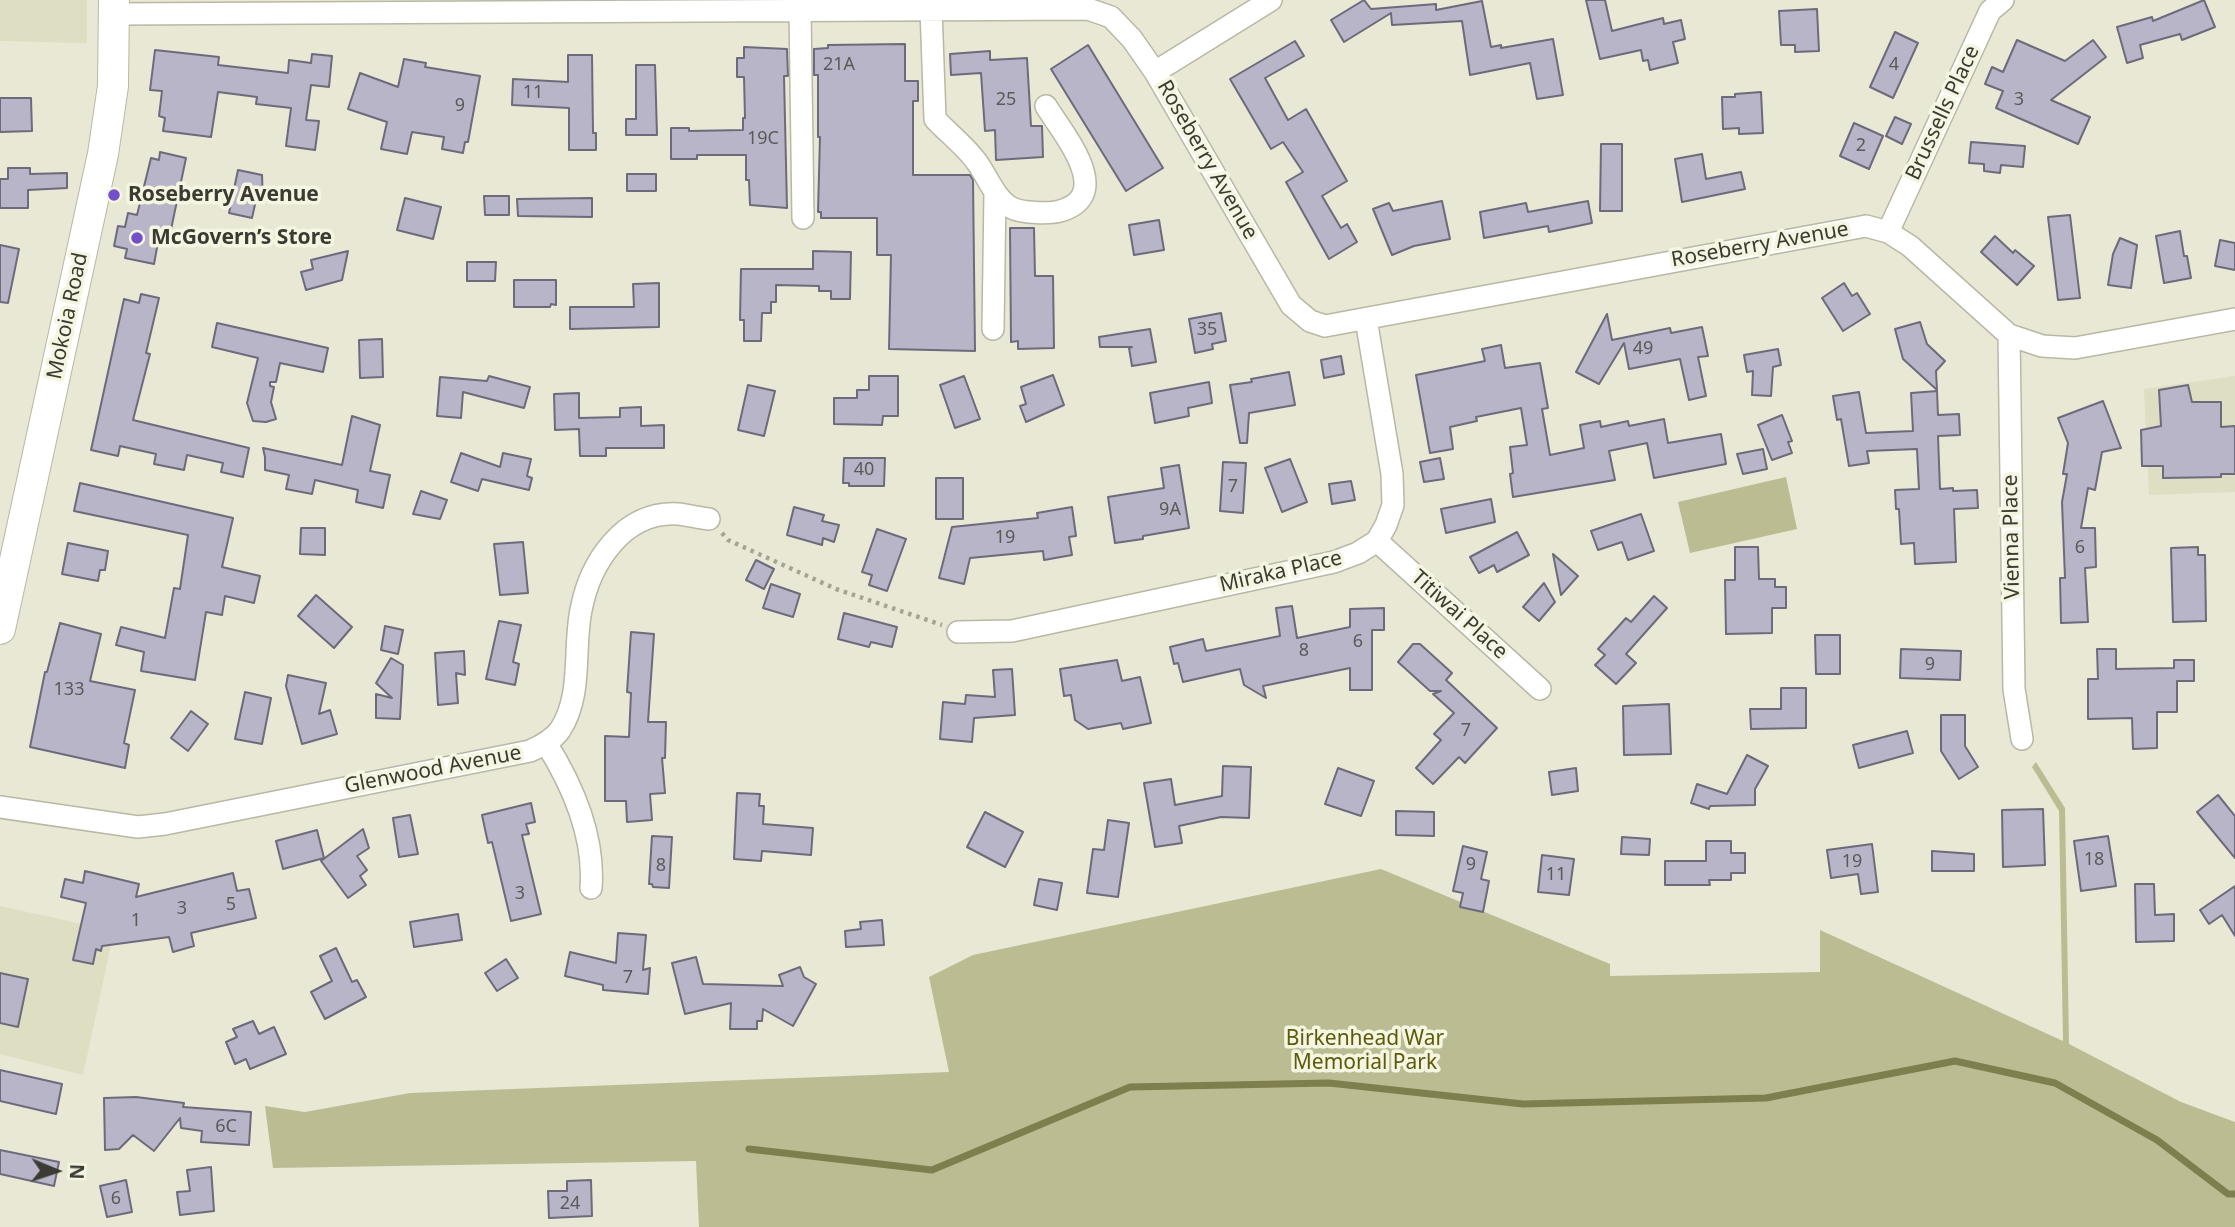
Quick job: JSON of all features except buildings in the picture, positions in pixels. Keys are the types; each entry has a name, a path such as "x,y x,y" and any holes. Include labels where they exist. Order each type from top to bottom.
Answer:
{"main road":[{"name":"Mokoia Road","path":"0,629 103,154 113,86 114,7"}],"street":[{"path":"1155,72 1271,0"},
{"name":"Brussells Place","path":"1888,232 1990,11 2003,0"},
{"name":"Roseberry Avenue","path":"114,7 1088,9 1111,17 1132,39 1155,72 1291,305 1310,321 1325,326 1866,226 1888,232 1910,247 2009,335 2042,346 2075,348 2235,319"},
{"path":"931,9 935,119 976,160 995,192 1012,208 1040,213 1059,211 1075,204 1085,194 1087,178 1046,106"},
{"path":"800,10 803,218"},
{"path":"993,329 995,192"},
{"path":"1366,319 1392,474 1393,505 1377,541"},
{"name":"Vienna Place","path":"2009,335 2014,689 2022,739"},
{"name":"Glenwood Avenue","path":"0,807 138,827 165,824 530,751 546,743 560,731 572,704 581,610 595,565 618,535 648,518 676,514 709,519"},
{"name":"Miraka Place","path":"958,632 1012,631 1334,562 1358,553 1377,541"},
{"name":"Titiwai Place","path":"1377,541 1541,689"},
{"path":"546,743 569,780 584,825 592,888"}],"path":[{"path":"709,519 728,540 836,589 958,632"}],"shaded area":[{"path":"0,0 87,0 87,43 0,41"},
{"path":"2235,376 2235,492 2149,495 2144,389"},
{"path":"0,906 114,931 83,1075 0,1054"}],"green space":[{"path":"1786,477 1797,529 1690,553 1678,502"},
{"name":"Birkenhead War Memorial Park","path":"2036,762 2065,808 2069,1044 2181,1102 2235,1122 2235,1227 699,1227 696,1161 273,1168 265,1106 305,1112 410,1093 949,1072 929,977 973,955 1381,869 1610,964 1610,976 1820,972 1820,930 2063,1041 2059,811 2032,767"}],"waterway":[{"path":"749,1149 932,1170 1130,1087 1329,1083 1523,1104 1766,1098 1955,1061 2055,1083 2157,1140 2228,1194 2235,1194"}],"place":[{"name":"Roseberry Avenue","path":"114,195"},
{"name":"McGovern’s Store","path":"137,238"}]}
